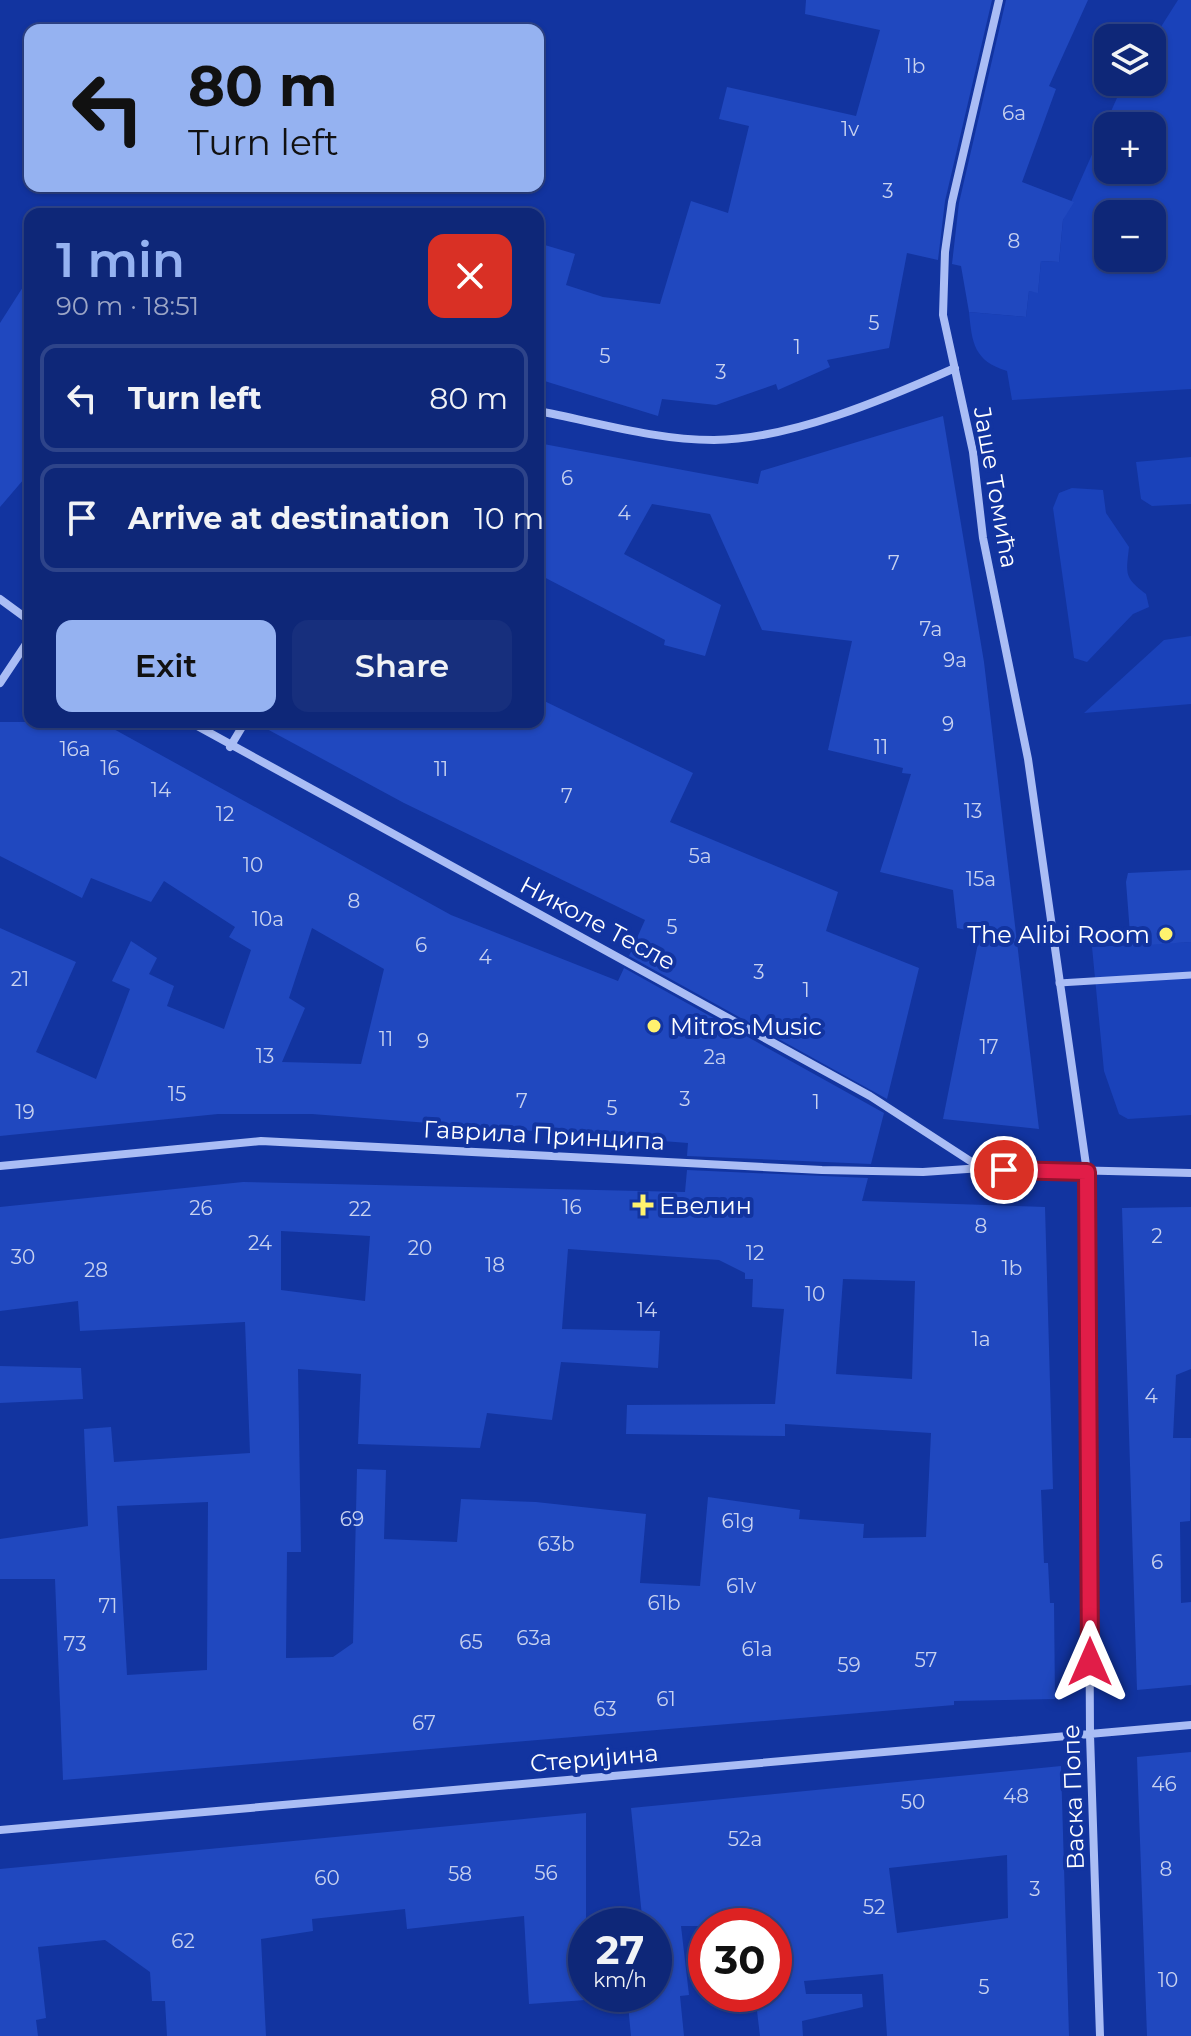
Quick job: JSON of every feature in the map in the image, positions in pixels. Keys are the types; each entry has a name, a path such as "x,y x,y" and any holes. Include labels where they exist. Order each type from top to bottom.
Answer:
{"street":[{"name":"Јаше Томића","path":"999,0 968,123 945,252 943,315 973,452 983,538 1028,759 1087,1172"},
{"path":"544,412 643,433 715,440 747,436 868,404 955,368"},
{"path":"0,599 24,617"},
{"path":"0,683 24,647"},
{"name":"Николе Тесле","path":"200,728 870,1096 982,1168"},
{"path":"230,747 241,728"},
{"path":"1059,983 1191,975"},
{"name":"Гаврила Принципа","path":"0,1166 261,1141 822,1170 923,1172 982,1168 1191,1173"},
{"name":"Васка Попе","path":"1087,1172 1090,1735 1100,2036"},
{"name":"Стеријина","path":"0,1830 1191,1725"}],"shaded area":[{"path":"1178,0 1191,0 1191,389 1012,400 1007,371 988,362 977,349 969,312 1026,317 1029,291 1038,292 1041,261 1059,262 1063,220 1094,150 1094,184 1166,184 1166,112 1111,112 1118,96 1166,96 1166,24 1163,24"},
{"path":"1191,457 1191,504 1152,506 1141,499 1136,462"},
{"path":"1072,488 1103,490 1106,513 1129,547 1128,575 1146,594 1149,607 1133,614 1087,662 1074,658 1053,508 1059,493"},
{"path":"1191,636 1191,704 1084,713 1164,640"},
{"path":"1191,942 1191,1115 1128,1119 1119,1114 1104,1071 1092,947"}],"building":[{"path":"806,0 992,0 945,201 938,260 907,253 889,348 827,360 830,367 778,390 776,384 716,405 662,399 658,416 544,381 544,245 575,254 566,285 603,297 660,304 691,201 728,213 749,126 719,119 727,87 856,116 880,30 805,14"},
{"path":"1006,0 1088,0 1049,86 1056,89 1022,182 1074,202 1063,220 1059,262 1041,261 1038,293 1029,291 1026,317 969,312 961,266 952,264 959,203"},
{"path":"24,285 24,479 0,507 0,323"},
{"path":"943,416 984,662 1039,1129 943,1119 980,933 957,928 953,890 880,872 911,774 902,773 903,768 828,750 852,641 762,630 710,514 652,504 624,554 721,605 705,656 664,645 665,640 544,577 544,444 758,484 761,471"},
{"path":"544,701 693,773 670,822 838,892 826,931 919,968 887,1099 629,956 645,920 404,803 265,728 544,728"},
{"path":"0,722 24,722 24,728 112,728 451,915 618,981 624,968 884,1113 871,1164 687,1156 688,1143 312,1114 218,1114 0,1136 0,928 76,962 36,1052 96,1079 130,989 112,981 131,941 157,958 149,974 174,986 167,1006 224,1029 251,950 229,937 235,927 164,881 151,902 91,878 82,898 0,856","holes":["312,928 384,969 361,1064 282,1062 305,1008 289,998"]},
{"path":"1191,870 1191,942 1131,946 1128,873"},
{"path":"687,1170 868,1178 862,1201 1045,1207 1053,1489 1041,1490 1044,1563 1048,1563 1050,1603 1054,1603 1055,1699 954,1701 954,1705 63,1780 55,1579 0,1579 0,1539 88,1526 84,1429 111,1427 114,1462 250,1453 245,1322 80,1331 78,1301 0,1311 0,1207 243,1182 685,1192","holes":["281,1231 370,1236 365,1301 281,1290","568,1249 719,1260 745,1273 745,1279 753,1279 752,1307 784,1309 775,1404 627,1405 626,1434 785,1436 785,1424 931,1433 926,1537 863,1538 864,1524 799,1519 800,1510 708,1497 700,1586 640,1583 646,1514 536,1502 461,1499 457,1542 384,1539 386,1470 357,1469 353,1643 333,1657 286,1658 287,1552 301,1552 298,1369 361,1374 358,1444 480,1448 487,1413 552,1420 561,1362 658,1368 660,1331 562,1329","843,1279 915,1281 912,1379 836,1374","208,1502 207,1670 127,1675 117,1506"]},
{"path":"1191,1207 1191,1369 1176,1375 1173,1438 1191,1438 1190,1521 1180,1522 1181,1603 1191,1602 1191,1685 1137,1690 1122,1208"},
{"path":"0,1366 81,1368 83,1399 0,1403"},
{"path":"1191,1752 1191,2036 1147,2036 1137,1757"},
{"path":"1061,1766 1069,2036 887,2036 883,1974 804,1981 806,1994 862,1994 863,2007 802,2021 803,2036 760,2036 757,2012 792,2012 792,1908 688,1908 688,1926 681,1926 688,1986 688,1995 680,1996 684,2036 631,2036 629,2012 672,2012 672,1908 641,1908 631,1808","holes":["1007,1855 1008,1918 897,1933 889,1868"]},
{"path":"586,1813 586,1908 568,1908 568,2001 529,2004 524,1916 407,1929 405,1909 312,1919 313,1931 261,1939 266,2036 167,2036 165,2001 152,2001 150,1972 105,1940 38,1947 46,2018 36,2020 38,2036 0,2036 0,1869"}],"place":[{"name":"The Alibi Room","path":"1166,934"},
{"name":"Mitros Music","path":"654,1026"},
{"name":"Евелин","path":"643,1205"}],"route":[{"path":"1004,1170 1087,1172 1090,1662"}]}
